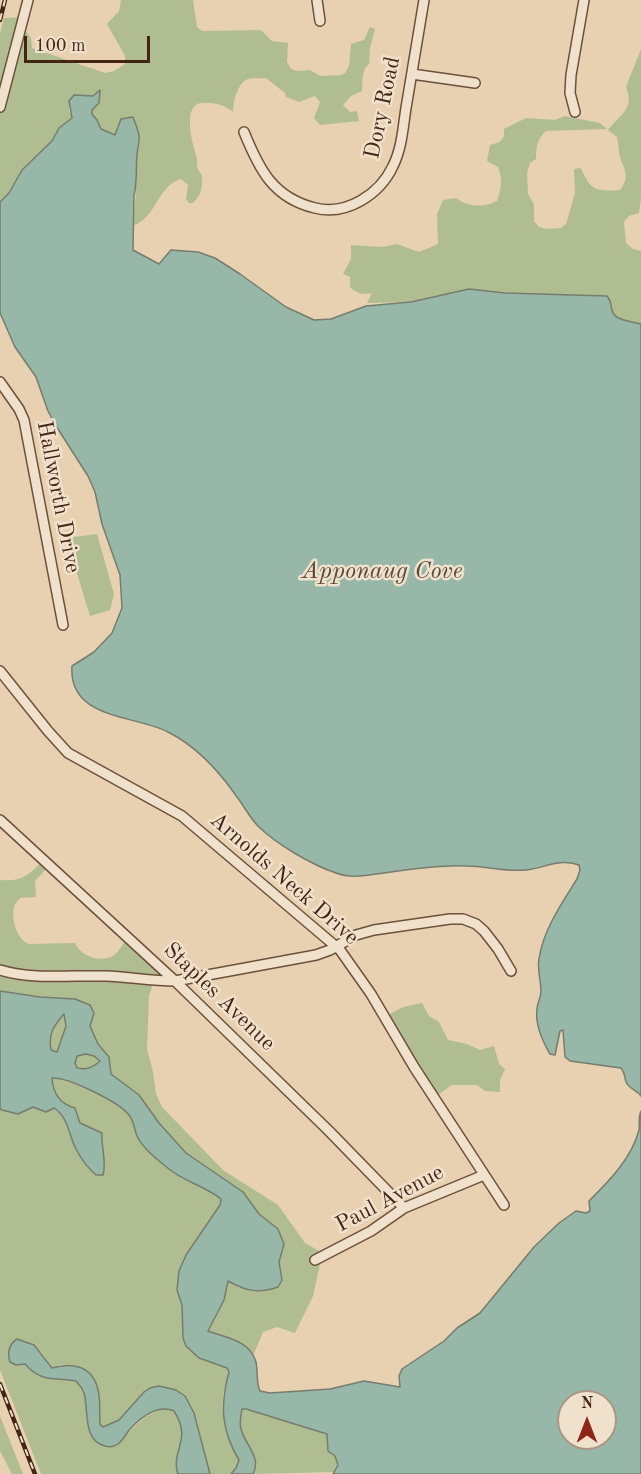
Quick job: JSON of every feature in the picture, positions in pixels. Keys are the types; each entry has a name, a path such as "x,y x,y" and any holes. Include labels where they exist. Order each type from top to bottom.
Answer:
{"street":[{"path":"0,107 28,0"},
{"path":"317,0 320,21"},
{"name":"Dory Road","path":"244,132 260,169 280,191 304,205 319,209 345,208 374,191 388,176 398,153 423,0"},
{"path":"575,112 570,84 584,0"},
{"path":"412,74 475,83"},
{"name":"Hallworth Drive","path":"0,382 24,420 63,626"},
{"name":"Arnolds Neck Drive","path":"0,671 42,725 68,753 182,816 336,946 348,959 371,994 414,1067 504,1205"},
{"name":"Staples Avenue","path":"0,820 175,981 328,1130 404,1208"},
{"path":"0,970 39,975 109,976 175,981 323,953 356,935 374,930 463,919 476,924 484,931 511,971"},
{"name":"Paul Avenue","path":"315,1260 371,1231 404,1208 484,1174"}],"green space":[{"path":"121,0 193,0 197,27 202,31 261,30 272,41 288,43 287,62 291,69 310,70 320,76 345,73 349,66 351,44 364,40 370,27 375,29 362,91 351,96 343,105 350,112 357,111 359,121 320,125 314,118 320,102 315,96 299,102 286,97 285,93 266,78 246,80 238,90 233,112 211,103 196,105 192,110 190,125 192,142 202,182 200,192 193,203 189,203 186,199 188,185 181,179 173,182 147,216 134,225 137,151 140,139 132,117 120,126 115,135 101,129 92,114 93,96 74,95 69,101 72,118 59,128 52,141 22,170 9,193 0,202 0,34 4,18 24,17 22,26 31,38 32,48 105,73 114,71 125,64 125,56 107,24 119,11"},
{"path":"641,49 641,199 639,213 629,216 624,222 626,243 633,249 641,251 641,324 624,320 613,314 607,296 505,293 469,289 411,302 367,303 372,293 360,293 350,287 350,277 343,274 351,259 351,245 383,247 397,244 419,252 438,244 437,214 443,200 456,198 476,206 497,201 501,176 498,167 487,161 490,145 500,142 504,136 504,129 526,118 555,120 565,116 600,123 607,129 546,131 541,137 536,159 530,163 527,173 528,194 534,204 534,221 539,227 561,228 566,224 575,193 574,169 581,168 591,185 599,190 620,190 626,174 619,155 617,137 608,130 625,111 629,101 626,87"},
{"path":"97,534 114,594 110,610 90,616 66,538"},
{"path":"44,860 49,866 35,881 36,897 20,898 14,907 14,923 18,934 29,944 75,943 86,955 102,959 113,956 128,936 172,979 154,980 149,996 147,1049 156,1094 162,1107 223,1170 278,1205 305,1243 321,1252 313,1296 295,1333 277,1327 263,1332 253,1356 237,1341 208,1332 224,1300 228,1281 240,1288 282,1280 278,1262 284,1244 278,1229 259,1215 243,1192 186,1153 159,1123 139,1095 111,1074 109,1057 98,1044 90,1026 94,1013 50,998 0,991 0,880 20,879"},
{"path":"422,1003 429,1016 439,1022 448,1040 467,1044 480,1050 494,1046 499,1064 505,1069 500,1080 500,1092 485,1091 477,1085 452,1085 435,1097 386,1016 403,1007"},
{"path":"64,1014 66,1026 57,1053 51,1050 50,1033"},
{"path":"86,1054 100,1061 89,1068 77,1068 75,1063 77,1056"},
{"path":"52,1078 58,1078 113,1101 128,1114 139,1139 152,1155 181,1177 221,1199 220,1205 190,1248 179,1271 177,1290 182,1305 183,1338 208,1362 228,1368 223,1396 223,1413 228,1437 239,1460 231,1474 210,1474 191,1405 143,1392 119,1420 103,1427 100,1424 98,1390 62,1364 53,1368 41,1352 16,1365 25,1364 43,1377 76,1381 85,1397 88,1428 117,1445 145,1418 166,1408 176,1414 181,1421 182,1438 177,1466 178,1474 41,1474 0,1370 0,1109 18,1114 33,1107 46,1112 53,1108 62,1117 78,1153 90,1169 96,1175 105,1164 101,1145 102,1133 80,1123 77,1112 63,1103 56,1095"},
{"path":"242,1409 282,1418 327,1434 327,1442 339,1465 335,1472 253,1474 254,1456 241,1429"},
{"path":"0,1416 23,1474 12,1474 0,1451"}],"water":[{"name":"Apponaug Cove","path":"100,90 99,103 92,110 92,114 101,129 115,135 121,119 133,117 137,128 139,138 134,195 133,250 159,264 171,250 198,252 215,258 286,307 314,320 331,319 366,306 411,302 469,289 505,293 607,296 613,314 624,320 641,324 641,1096 627,1084 621,1068 570,1061 565,1057 563,1030 560,1031 555,1055 550,1054 538,1027 541,948 554,917 577,879 579,865 558,863 519,870 444,866 356,876 336,873 316,865 274,840 252,819 215,769 188,744 155,726 106,713 92,706 81,697 74,684 72,666 94,652 112,633 122,608 120,575 88,476 56,426 36,377 15,347 0,313 0,202 9,193 22,170 52,141 59,128 72,118 69,101 74,95 93,96"},
{"path":"0,991 75,999 90,1005 94,1013 90,1026 98,1044 109,1057 111,1074 139,1095 159,1123 186,1153 243,1192 259,1214 278,1229 284,1244 279,1262 282,1280 278,1287 252,1290 228,1281 224,1300 208,1331 243,1344 249,1349 256,1362 260,1391 270,1393 330,1389 364,1381 400,1387 399,1376 402,1369 480,1313 534,1247 559,1223 576,1211 586,1213 590,1211 589,1201 612,1177 631,1150 639,1130 641,1111 641,1474 333,1474 338,1465 335,1456 328,1451 327,1434 242,1409 241,1429 254,1457 255,1468 253,1474 231,1474 239,1460 229,1438 224,1417 224,1395 229,1372 227,1368 199,1358 186,1346 183,1338 182,1305 177,1290 179,1271 186,1255 220,1205 221,1199 169,1169 143,1145 137,1136 131,1117 104,1097 81,1086 52,1078 58,1098 75,1108 80,1123 102,1133 103,1175 96,1175 82,1160 63,1117 54,1108 46,1112 33,1107 18,1114 0,1109","holes":["64,1014 66,1026 57,1052 51,1050 51,1034","86,1054 100,1061 89,1068 77,1068 75,1063 77,1056"]},
{"path":"17,1339 34,1345 52,1368 74,1366 87,1371 92,1376 99,1394 100,1424 103,1427 119,1420 150,1388 159,1386 176,1390 185,1396 194,1413 210,1474 178,1474 176,1466 182,1430 174,1411 168,1409 156,1410 145,1416 134,1424 116,1445 108,1447 98,1443 90,1431 84,1393 80,1386 76,1381 43,1377 25,1364 16,1365 10,1362 9,1349"}],"railway":[{"path":"0,20 5,0"},
{"path":"0,1384 35,1474"}]}
